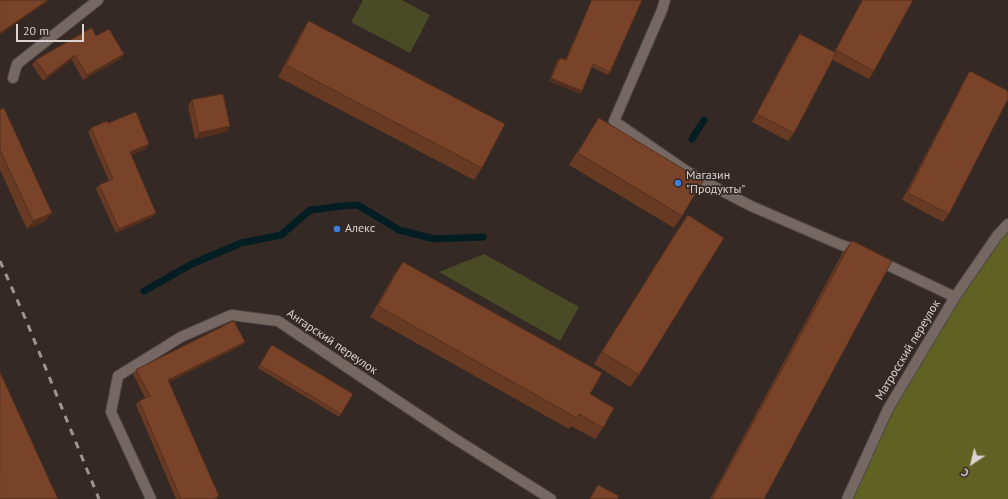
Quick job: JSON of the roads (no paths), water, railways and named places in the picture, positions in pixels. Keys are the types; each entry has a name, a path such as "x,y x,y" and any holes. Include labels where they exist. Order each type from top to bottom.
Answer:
{"street":[{"path":"13,78 17,64 98,0"},
{"path":"664,0 662,10 614,121 684,170 731,196 764,212 839,244 857,250 955,297"},
{"name":"Матросский переулок","path":"847,499 888,409 955,297 997,236 1008,224"},
{"name":"Ангарский переулок","path":"152,499 111,412 118,376 180,338 231,315 278,321 452,437 551,499"}],"waterway":[{"path":"692,139 704,120"},
{"path":"144,291 192,264 241,243 281,235 310,210 358,205 399,230 435,239 483,237"}],"railway":[{"path":"0,261 26,320 99,499"}],"place":[{"name":"Магазин \"Продукты\"","path":"678,183"},
{"name":"Алекс","path":"337,229"}]}
